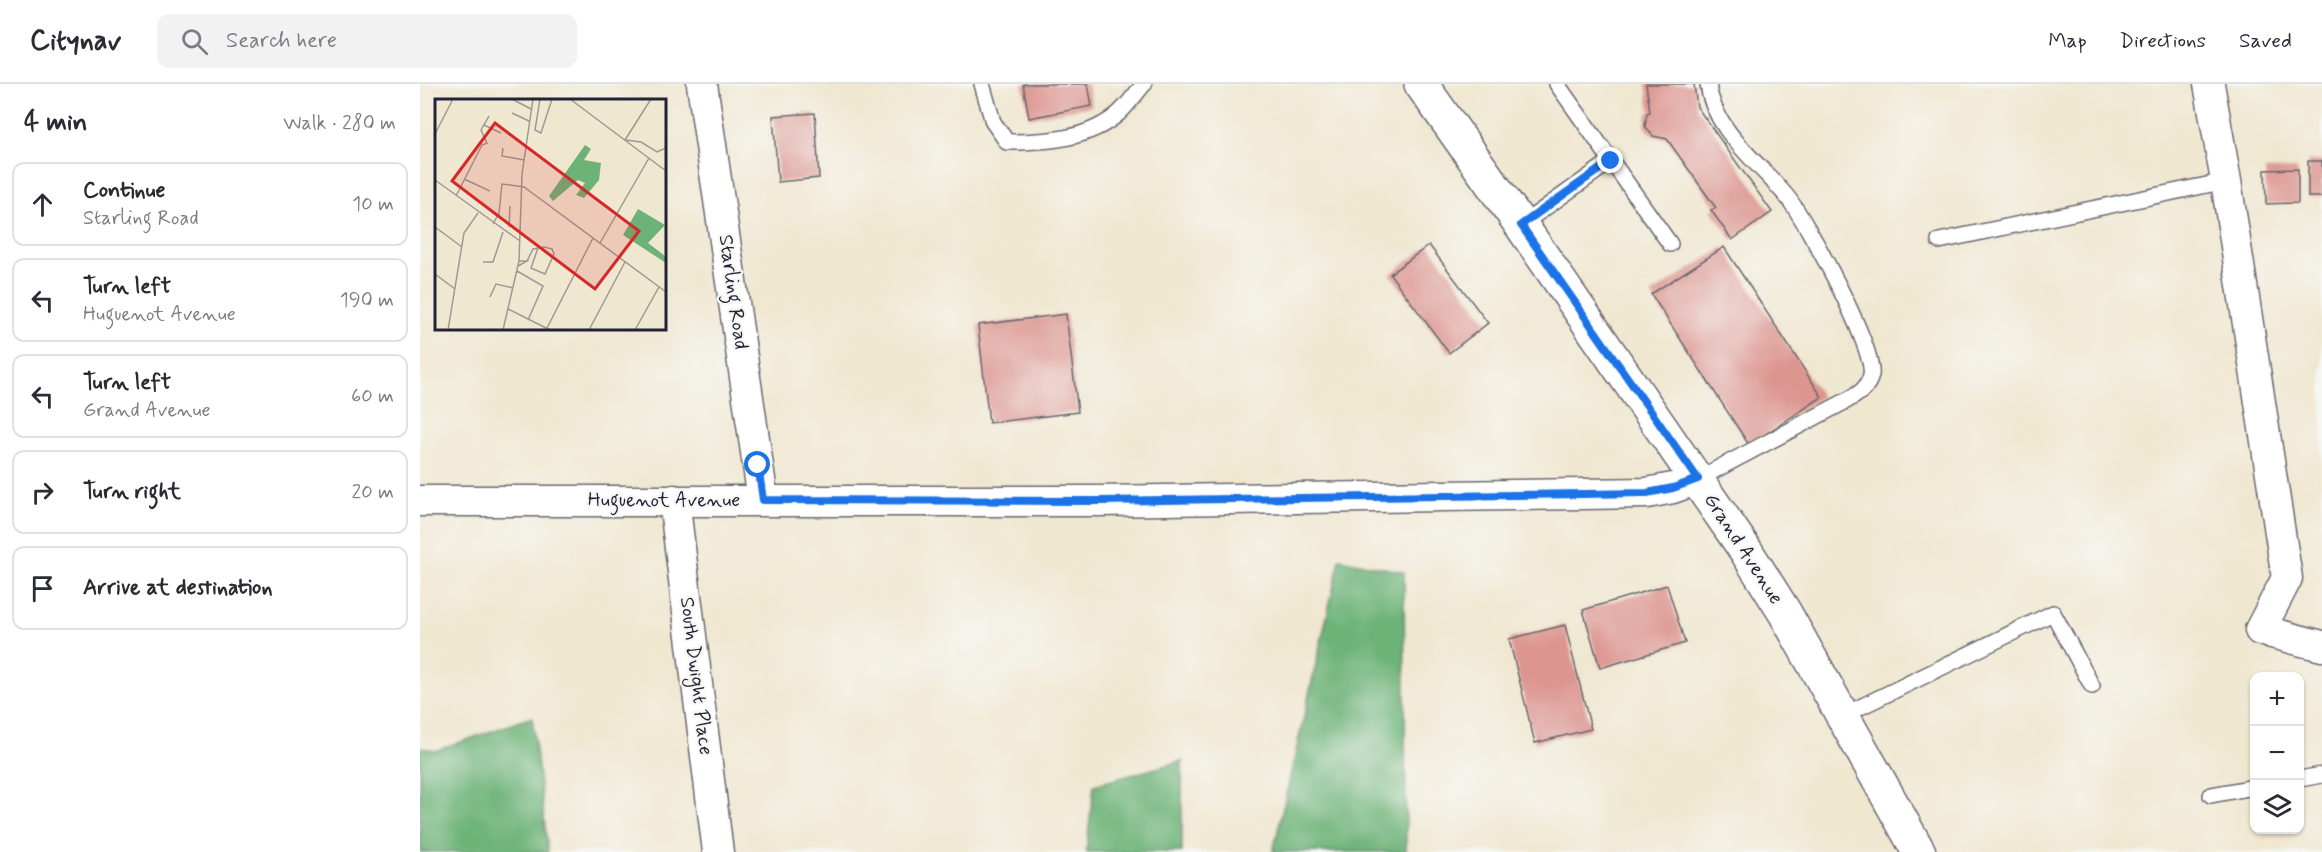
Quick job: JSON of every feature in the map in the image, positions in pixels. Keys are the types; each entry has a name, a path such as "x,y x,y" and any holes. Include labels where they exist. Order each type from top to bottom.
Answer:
{"main road":[{"name":"Grand Avenue","path":"1421,84 1698,479 1767,584 1919,852"}],"street":[{"name":"Starling Road","path":"702,84 763,500"},
{"path":"2209,84 2287,578 2260,630 2322,646"},
{"name":"Huguenot Avenue","path":"420,501 1099,501 1647,493 1673,488 1698,479"},
{"name":"South Dwight Place","path":"674,500 718,852"}],"lane":[{"path":"982,84 993,122 1007,141 1042,142 1095,130 1119,113 1144,84"},
{"path":"1557,84 1670,244"},
{"path":"1698,479 1862,392 1871,375 1869,357 1857,326 1819,250 1790,200 1716,114 1708,84"},
{"path":"1521,225 1611,161"},
{"path":"1939,241 2226,182"},
{"path":"1842,716 2053,614 2092,686"},
{"path":"2304,778 2322,775"},
{"path":"2211,795 2250,788"}],"green space":[{"path":"1340,559 1404,572 1406,852 1273,852"},
{"path":"532,717 548,852 420,852 420,747 435,751"},
{"path":"1182,761 1182,852 1086,852 1094,785"}],"building":[{"path":"1023,84 1088,84 1092,106 1029,118"},
{"path":"1646,84 1694,84 1697,107 1772,212 1732,240 1711,210 1716,208 1667,139 1653,136 1645,126 1647,113 1650,112"},
{"path":"815,113 819,178 778,182 773,116"},
{"path":"2308,161 2322,161 2322,197 2308,197"},
{"path":"2298,169 2298,203 2266,204 2265,170"},
{"path":"1429,245 1488,323 1449,353 1390,274"},
{"path":"1724,247 1822,397 1749,445 1651,294"},
{"path":"1066,314 1078,412 989,423 978,325"},
{"path":"1667,585 1685,643 1600,668 1583,610"},
{"path":"1565,625 1591,729 1535,743 1509,639"}],"route":[{"path":"758,465 763,500 1099,501 1647,493 1673,488 1698,479 1521,225 1611,161"}]}
